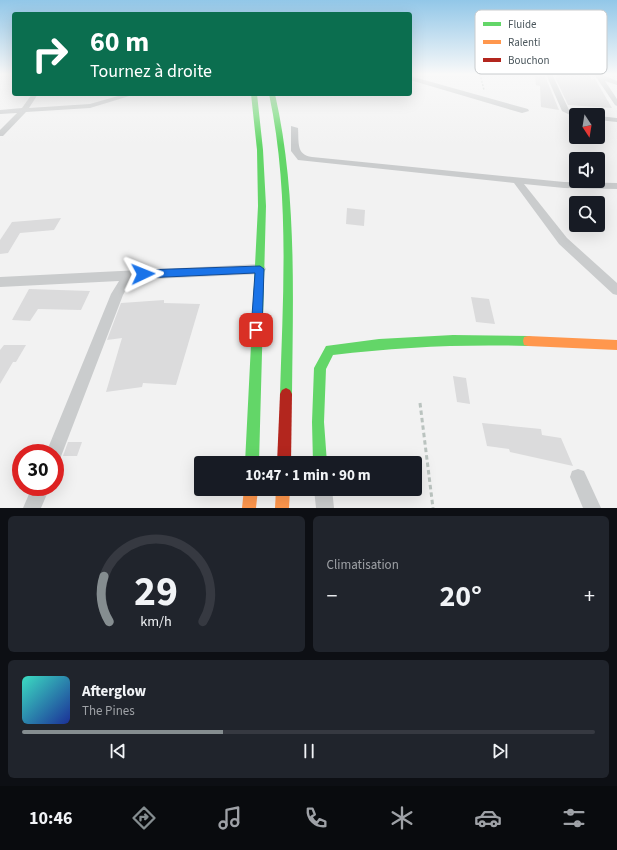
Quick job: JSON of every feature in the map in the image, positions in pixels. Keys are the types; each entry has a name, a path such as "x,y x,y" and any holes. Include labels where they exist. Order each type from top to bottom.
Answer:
{"main road":[{"path":"252,456 260,269 261,153 255,98"},
{"path":"273,98 282,149 286,203 289,316 284,456"},
{"path":"320,456 318,422 320,368 330,350 368,343 471,340 617,345"},
{"path":"249,508 250,496"},
{"path":"282,508 283,496"}],"street":[{"path":"0,134 25,109 33,98"},
{"path":"0,112 25,109 90,106 120,98"},
{"path":"478,98 525,111"},
{"path":"560,98 566,111 569,112"},
{"path":"605,119 617,120"},
{"path":"294,128 296,151 301,158 517,181 564,185 617,186"},
{"path":"517,181 563,241 617,290"},
{"path":"0,282 260,269"},
{"path":"58,444 117,294 128,275"},
{"path":"578,477 592,508"},
{"path":"32,508 37,496"},
{"path":"324,496 325,508"}],"path":[{"path":"420,404 433,508"}],"building":[{"path":"541,98 554,98 559,110 541,107"},
{"path":"565,98 606,98 612,108 568,105"},
{"path":"347,208 365,210 364,226 346,224"},
{"path":"61,218 54,230 20,233 8,253 0,254 0,240 12,222"},
{"path":"29,289 90,291 81,310 38,309 30,321 12,320"},
{"path":"471,297 489,299 495,324 476,322"},
{"path":"164,300 164,303 200,304 176,385 143,383 142,387 106,392 122,338 107,340 121,303"},
{"path":"4,345 26,345 16,362 13,362 0,384 0,350"},
{"path":"453,376 466,378 470,404 457,402"},
{"path":"482,423 541,429 542,435 561,438 573,466 510,452 509,449 487,446"},
{"path":"68,442 82,442 77,456 64,456"}],"traffic: fast":[{"path":"252,456 262,206 260,150 254,98"},
{"path":"273,98 282,149 286,205 286,394"},
{"path":"320,456 318,422 320,368 330,350 379,344 429,341 528,341"}],"traffic: slow":[{"path":"528,341 617,345"},
{"path":"249,508 250,496"},
{"path":"282,508 283,496"}],"traffic: jam":[{"path":"284,456 286,394"}],"route":[{"path":"143,274 260,269 256,330"}]}
